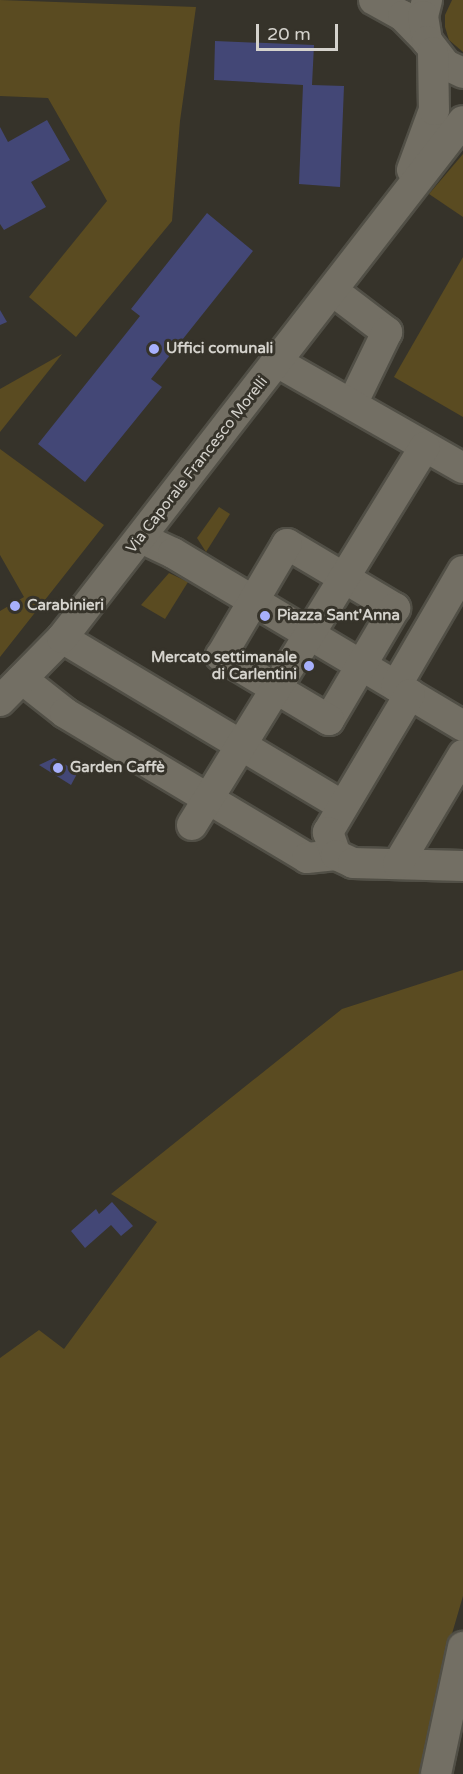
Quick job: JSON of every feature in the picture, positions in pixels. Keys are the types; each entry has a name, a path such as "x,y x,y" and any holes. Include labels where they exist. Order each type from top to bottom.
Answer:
{"street":[{"path":"374,0 403,16 446,65 463,73"},
{"path":"387,220 429,132 436,88 423,15 428,0"},
{"path":"387,220 463,120"},
{"name":"Via Caporale Francesco Morelli","path":"8,690 62,638 387,220"},
{"path":"333,291 387,332 352,404"},
{"path":"277,362 463,468"},
{"path":"192,825 425,447"},
{"path":"141,538 254,601 463,726"},
{"path":"287,544 395,608 329,720 221,656 254,601 287,544"},
{"path":"336,855 328,832 344,806 463,572"},
{"path":"62,638 344,806"},
{"path":"8,690 65,713 307,858 336,855 353,863 463,867"},
{"path":"398,864 463,755"},
{"path":"436,1774 463,1647"}],"shaded area":[{"path":"0,0 196,7 180,121 172,221 76,337 29,297 107,201 48,98 0,96"},
{"path":"452,0 463,0 463,52 449,40 445,27 445,15"},
{"path":"463,154 463,217 429,194"},
{"path":"463,257 463,417 394,377"},
{"path":"62,354 0,432 0,389"},
{"path":"0,449 104,525 0,657 0,611 24,597 0,555"},
{"path":"219,507 230,514 206,552 197,538"},
{"path":"169,573 188,582 165,619 141,605"},
{"path":"463,970 463,1596 440,1675 427,1774 0,1774 0,1358 39,1330 64,1349 157,1222 111,1194 342,1009"}],"building":[{"path":"215,41 314,45 312,85 344,86 340,187 299,184 303,85 214,80"},
{"path":"47,120 70,160 31,182 46,207 4,230 0,224 0,127 8,142"},
{"path":"207,213 253,251 151,379 162,387 85,482 38,444 140,316 131,309"},
{"path":"0,310 7,322 0,325"},
{"name":"Garden Caffè","path":"54,758 78,772 71,785 39,765"},
{"path":"112,1202 133,1226 121,1236 111,1225 85,1248 71,1231 96,1209 99,1214"}],"place":[{"name":"Uffici comunali","path":"154,349"},
{"name":"Carabinieri","path":"15,606"},
{"name":"Piazza Sant'Anna","path":"265,616"},
{"name":"Mercato settimanale di Carlentini","path":"309,666"},
{"name":"Garden Caffè","path":"58,768"}]}
